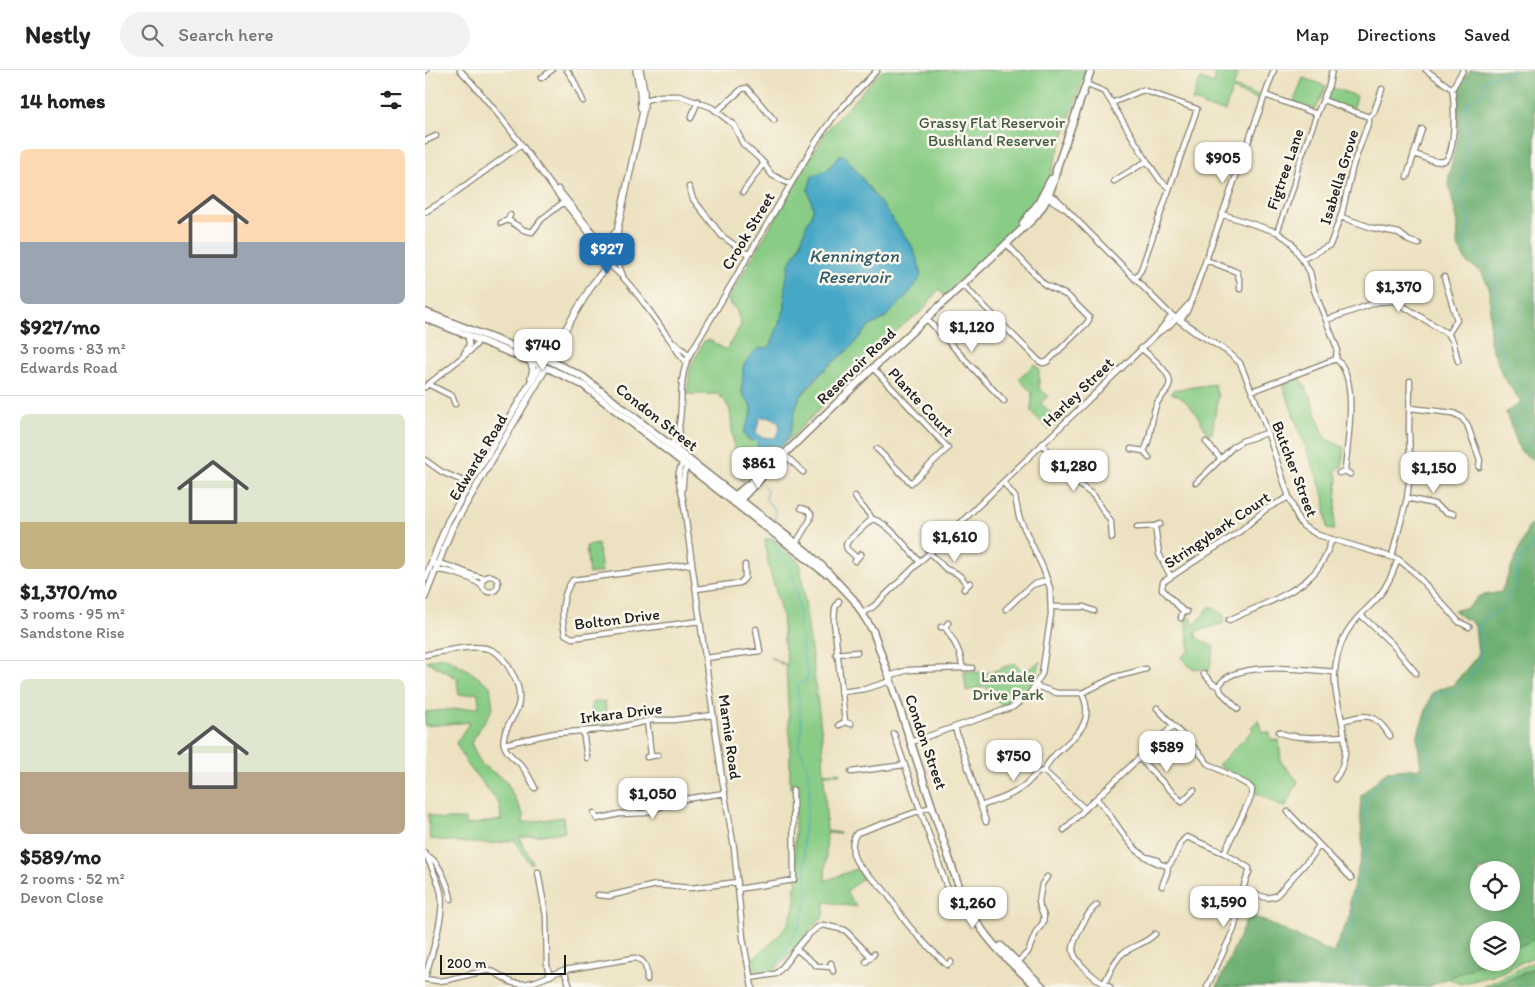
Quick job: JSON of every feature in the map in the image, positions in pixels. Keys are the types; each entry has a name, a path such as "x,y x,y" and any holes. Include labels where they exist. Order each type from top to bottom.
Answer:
{"main road":[{"name":"Reservoir Road","path":"735,498 771,467 1006,243 1047,196 1091,70"},
{"name":"Condon Street","path":"425,312 547,360 583,377 673,447 686,462"},
{"name":"Condon Street","path":"425,318 543,366 587,388 796,543 845,590 863,613 873,631 954,873 969,908 981,928 995,945 1037,987"},
{"path":"462,326 476,336 478,340"},
{"name":"Edwards Road","path":"543,366 547,360"},
{"name":"Condon Street","path":"735,498 845,590"},
{"name":"Condon Street","path":"969,908 987,930 1043,987"}],"street":[{"path":"460,70 483,96 592,239 603,263 608,265 626,282 686,362"},
{"path":"541,78 552,70"},
{"path":"567,70 583,101"},
{"path":"636,70 640,96 640,128"},
{"path":"608,265 614,262 616,256 618,227 645,100 640,70"},
{"name":"Crook Street","path":"673,447 679,423 682,380 689,356 817,140 832,119 877,70"},
{"name":"Harley Street","path":"863,613 873,606 1141,348 1187,311 1274,70"},
{"name":"Figtree Lane","path":"1277,232 1293,188 1298,166 1329,85 1332,70"},
{"path":"1425,70 1452,89"},
{"path":"1414,154 1443,162 1449,156 1453,136 1452,89 1463,70"},
{"path":"1086,84 1104,91 1147,161 1160,180 1169,188"},
{"path":"717,111 742,89 749,86 775,121"},
{"path":"1111,103 1143,90 1196,108 1196,113 1140,272 1135,279"},
{"name":"Isabella Grove","path":"1303,259 1330,245 1341,217 1353,165 1369,117 1382,90"},
{"path":"645,100 669,95 683,97 698,101 717,111 734,126 743,144 764,163 774,176 791,184"},
{"name":"Figtree Lane","path":"1265,95 1317,114"},
{"name":"Isabella Grove","path":"1323,100 1369,117"},
{"path":"691,118 698,101"},
{"path":"1407,177 1422,129"},
{"path":"425,141 436,136"},
{"path":"425,212 521,145"},
{"path":"1114,180 1147,161"},
{"path":"742,193 764,163"},
{"path":"549,182 559,190 605,248 612,250 626,282"},
{"path":"689,187 693,199 722,236 749,254"},
{"name":"Butcher Street","path":"1047,196 1059,201 1176,318 1188,324 1238,361 1243,368 1252,391 1289,497 1303,526 1312,532 1332,539 1398,559 1414,572 1459,622 1469,627"},
{"path":"508,220 523,230 532,232 542,219 564,202"},
{"path":"1222,214 1277,232 1291,242 1310,272 1314,290 1337,348 1336,360"},
{"path":"501,223 508,220 510,215"},
{"path":"1341,217 1373,228 1399,233 1409,241 1419,244"},
{"path":"600,256 618,227"},
{"path":"962,284 1039,361 1047,362 1086,324 1089,317 1068,296 1044,284 1006,243"},
{"name":"Edwards Road","path":"592,285 598,269 600,256"},
{"path":"1206,260 1237,272 1240,289"},
{"name":"Edwards Road","path":"547,360 592,285 608,265"},
{"path":"1444,277 1457,320 1448,334"},
{"path":"1326,320 1377,302 1395,301 1448,334 1453,341 1457,361"},
{"path":"926,318 1003,401"},
{"path":"463,355 469,345 468,336"},
{"path":"670,339 689,356"},
{"path":"455,404 453,397 427,384 476,345 478,340"},
{"path":"1141,348 1166,373 1169,383 1167,390 1157,404 1149,442 1144,451"},
{"path":"1252,391 1336,360"},
{"path":"1336,360 1344,367 1351,393 1345,471"},
{"path":"530,361 533,372 530,383"},
{"name":"Edwards Road","path":"425,579 446,525 530,383 543,366"},
{"name":"Edwards Road","path":"425,597 452,528 543,366"},
{"name":"Plante Court","path":"873,368 948,448 911,483 877,449"},
{"path":"1392,556 1407,498 1410,467 1410,381"},
{"path":"1410,408 1453,413 1461,417 1467,424 1480,460 1479,467"},
{"path":"1196,483 1234,446 1242,441 1267,433"},
{"path":"1206,442 1221,459"},
{"path":"1042,444 1067,475 1094,496 1111,522 1112,538"},
{"path":"1131,449 1144,451 1149,458"},
{"path":"784,454 803,472"},
{"path":"425,460 442,472 470,484"},
{"name":"Marnie Road","path":"686,462 680,468 678,476 682,492 738,882 743,938 752,987"},
{"path":"1339,473 1345,471 1350,474"},
{"path":"911,742 1013,707 1024,699 1036,686 1044,668 1052,607 1048,580 1019,517 1015,497 1003,482"},
{"path":"855,496 856,500 867,510 871,519"},
{"name":"Stringybark Court","path":"1181,618 1185,612 1162,589 1161,585 1163,582 1239,532 1265,508 1289,497"},
{"path":"1407,498 1434,504 1446,512 1455,514"},
{"path":"796,543 810,520 811,514 801,508"},
{"path":"858,558 847,549 846,545 871,519"},
{"path":"871,519 877,520 892,532 919,560"},
{"path":"1137,527 1158,525 1159,554 1171,576"},
{"path":"1229,620 1295,589 1307,581 1320,566 1332,539"},
{"path":"929,552 946,569 956,573 967,586"},
{"path":"1335,778 1343,766 1345,750 1342,721 1336,699 1335,672 1340,648 1348,630 1380,596 1391,578 1398,559"},
{"path":"430,565 438,563 474,576 485,578 491,576 495,578 497,587 494,591 486,591 474,581 444,570 435,571"},
{"name":"Bolton Drive","path":"692,564 573,580 562,607 563,623 565,634 572,638 700,620"},
{"path":"696,590 743,582 746,575 745,565"},
{"path":"482,586 485,578"},
{"path":"1006,609 1032,585 1048,580"},
{"path":"839,601 834,614 837,628 837,654 845,722"},
{"path":"1052,607 1084,607 1094,611"},
{"path":"1361,615 1392,644 1416,673"},
{"path":"944,626 960,652 962,668"},
{"path":"705,658 760,651 756,629"},
{"path":"425,655 478,646 491,649 502,657 515,678 519,694 517,709 505,734 504,744 507,752 524,768 535,788"},
{"path":"837,654 857,652"},
{"path":"841,692 865,689 908,670 972,668"},
{"path":"1219,686 1231,676 1252,668 1335,672"},
{"path":"1036,686 1057,693 1083,693 1115,677 1146,669"},
{"path":"1204,674 1213,684 1219,686"},
{"path":"1219,686 1221,692 1238,709"},
{"path":"981,806 1010,796 1020,790 1039,772 1044,770 1047,764 1077,734 1083,724 1087,708 1083,693"},
{"path":"1157,708 1207,763 1248,785 1252,791 1251,797 1224,853"},
{"name":"Irkara Drive","path":"504,744 555,733 618,729 647,721 713,715"},
{"path":"1342,721 1365,715 1375,718 1389,736"},
{"path":"647,721 649,756 658,755"},
{"path":"839,725 845,722 851,724"},
{"path":"1064,831 1173,726"},
{"path":"955,728 986,822"},
{"path":"583,731 587,758"},
{"path":"1279,732 1286,735 1315,738 1344,736"},
{"name":"Condon Street","path":"894,734 950,896"},
{"path":"1140,759 1181,802 1194,790"},
{"path":"851,772 904,764"},
{"path":"1044,770 1085,809"},
{"path":"738,889 794,880 793,790"},
{"path":"594,812 597,819 619,814 641,813 678,800 725,793"},
{"path":"1097,799 1133,848 1146,857 1157,860 1159,863 1167,866"},
{"path":"933,806 853,834 853,852 856,861 882,887 906,922 924,943 949,964 942,968"},
{"path":"1288,812 1319,845 1320,855 1351,878"},
{"path":"1167,866 1172,862 1183,839 1187,837 1224,853 1249,868 1234,928 1207,987"},
{"path":"1319,845 1320,855"},
{"path":"426,854 434,859 448,887 451,899"},
{"path":"426,854 437,881 442,900 439,923 425,979 447,980 488,970 512,982 527,986 539,983 564,970 637,958 645,965 647,980"},
{"path":"1243,890 1267,898 1276,896 1320,855"},
{"path":"1162,887 1167,873 1167,866"},
{"path":"538,872 545,912 547,966 550,976"},
{"path":"1018,962 1028,952 1036,932 1043,923 1044,916 1039,903 1042,886 1047,877"},
{"path":"599,895 609,896 656,885 691,888 738,882"},
{"path":"1204,896 1239,911"},
{"path":"1097,905 1087,915 1073,944 1073,951 1076,958 1097,980 1110,987"},
{"path":"750,978 776,974 796,949 818,927 827,925 841,928 848,932 873,956 867,962"},
{"path":"1104,984 1121,954 1145,943 1155,934"},
{"path":"796,949 817,966 832,967"},
{"path":"564,970 571,987"}],"green space":[{"name":"Grassy Flat Reservoir Bushland Reserver","path":"882,70 1086,70 1048,181 1026,218 945,296 939,289 922,311 903,325 858,367 856,373 801,428 743,481 732,463 735,459 730,410 718,394 687,394 690,368 704,341 709,340 726,350 741,325 736,309 730,305 728,299 827,130","holes":["840,155 846,157 911,244 921,270 892,311 884,319 868,327 846,352 829,365 801,396 775,447 768,444 759,462 751,467 750,470 750,465 759,453 757,442 745,438 744,430 748,426 752,412 741,387 760,349 770,347 785,307 784,292 806,227 812,215 813,207 808,190 812,176 827,170"]},
{"path":"1216,70 1239,70 1233,87 1261,96 1259,100 1232,90 1225,111 1204,107 1201,103 1192,101 1200,79 1214,84"},
{"path":"1470,70 1535,70 1535,461 1520,451 1506,412 1521,402 1502,375 1490,342 1490,290 1481,271 1467,263 1457,244 1458,225 1448,180 1458,135 1457,88"},
{"path":"1303,78 1326,86 1316,108 1312,111 1293,104"},
{"path":"1330,87 1357,96 1353,110 1325,100"},
{"path":"1035,364 1039,369 1039,388 1048,396 1041,403 1059,421 1049,430 1031,412 1032,393 1019,379"},
{"path":"1300,378 1310,396 1325,438 1344,448 1342,466 1335,471 1338,478 1334,530 1327,529 1324,496 1282,384"},
{"path":"1214,384 1218,396 1212,434 1207,433 1197,415 1183,399 1171,393 1173,390"},
{"path":"1535,524 1535,939 1520,946 1520,921 1470,921 1470,969 1428,987 1217,987 1249,914 1333,953 1350,916 1350,899 1363,849 1360,811 1361,795 1387,771 1421,768 1417,737 1432,693 1440,688 1453,685 1478,655 1475,626 1471,621 1464,619 1454,610 1468,608 1479,596 1501,592 1529,526"},
{"path":"765,539 774,539 800,563 822,736 824,773 840,772 840,774 824,775 827,831 840,833 827,833 825,881 856,869 864,877 846,892 857,907 825,902 824,916 774,971 767,974 754,973 750,961 785,928 792,913 795,902 794,886 797,885 795,788 790,788 790,741 786,667 770,657 788,665 782,615 768,564"},
{"path":"598,544 602,572 589,574 586,546"},
{"path":"1210,606 1224,615 1224,623 1195,632 1197,638 1214,647 1209,671 1191,668 1181,658 1190,649 1185,619 1191,617 1195,625"},
{"path":"444,656 490,686 493,708 471,743 481,764 506,781 524,816 523,823 563,817 565,832 519,838 533,862 530,864 514,840 483,844 430,839 428,814 441,819 465,819 465,825 501,820 500,805 467,764 456,743 470,722 425,726 425,712 479,707 478,693 459,695 457,681 460,680 426,661"},
{"name":"Landale Drive Park","path":"1041,661 1036,676 1024,695 1003,708 985,686 966,691 964,671 989,673 1014,663 1024,672"},
{"path":"605,701 608,725 594,726 591,703"},
{"path":"1258,720 1262,732 1270,733 1271,740 1279,740 1281,762 1298,781 1285,808 1256,793 1251,784 1246,780 1218,765 1253,730 1251,727"},
{"path":"1535,939 1535,956 1520,963 1520,946"},
{"path":"1535,961 1535,968 1492,987 1483,987 1515,971 1520,971 1520,968"},
{"path":"1535,968 1535,987 1492,987"},
{"path":"1470,969 1470,971 1504,971 1496,975 1460,984 1448,978"}],"water":[{"name":"Kennington Reservoir","path":"840,155 846,157 911,244 921,275 910,292 893,310 882,320 867,328 850,349 811,383 798,402 788,438 778,447 768,444 764,457 751,467 750,470 749,465 759,452 757,442 754,440 750,441 743,434 752,412 751,405 742,391 743,367 757,349 770,347 785,308 785,286 789,264 800,246 807,223 812,215 813,207 808,190 812,176 827,170","holes":["761,417 773,418 778,422 780,428 775,438 761,437 756,433"]}],"waterway":[{"path":"1514,70 1508,74 1486,79 1481,96 1472,99 1467,104 1468,133 1461,194 1470,227 1464,239 1466,244 1489,267 1496,281 1499,323 1497,341 1505,356 1506,366 1531,398 1513,414 1514,421 1519,428 1530,429 1528,447 1535,451"},
{"path":"750,470 753,474"},
{"path":"763,485 767,490 766,500 775,510 775,521"},
{"path":"1356,987 1354,966 1342,946 1353,927 1353,899 1360,882 1370,837 1364,814 1366,800 1377,786 1388,778 1394,776 1421,776 1426,772 1429,762 1424,735 1431,716 1435,696 1447,691 1457,692 1476,669 1480,662 1481,642 1479,628 1484,618 1500,610 1505,604 1515,587 1519,561 1523,555 1531,550 1535,533"},
{"path":"772,539 776,549 792,573 797,593 804,662 808,672 807,679 797,686 802,732 799,745 808,771 810,789 803,839 808,897 800,924 777,963"}]}
